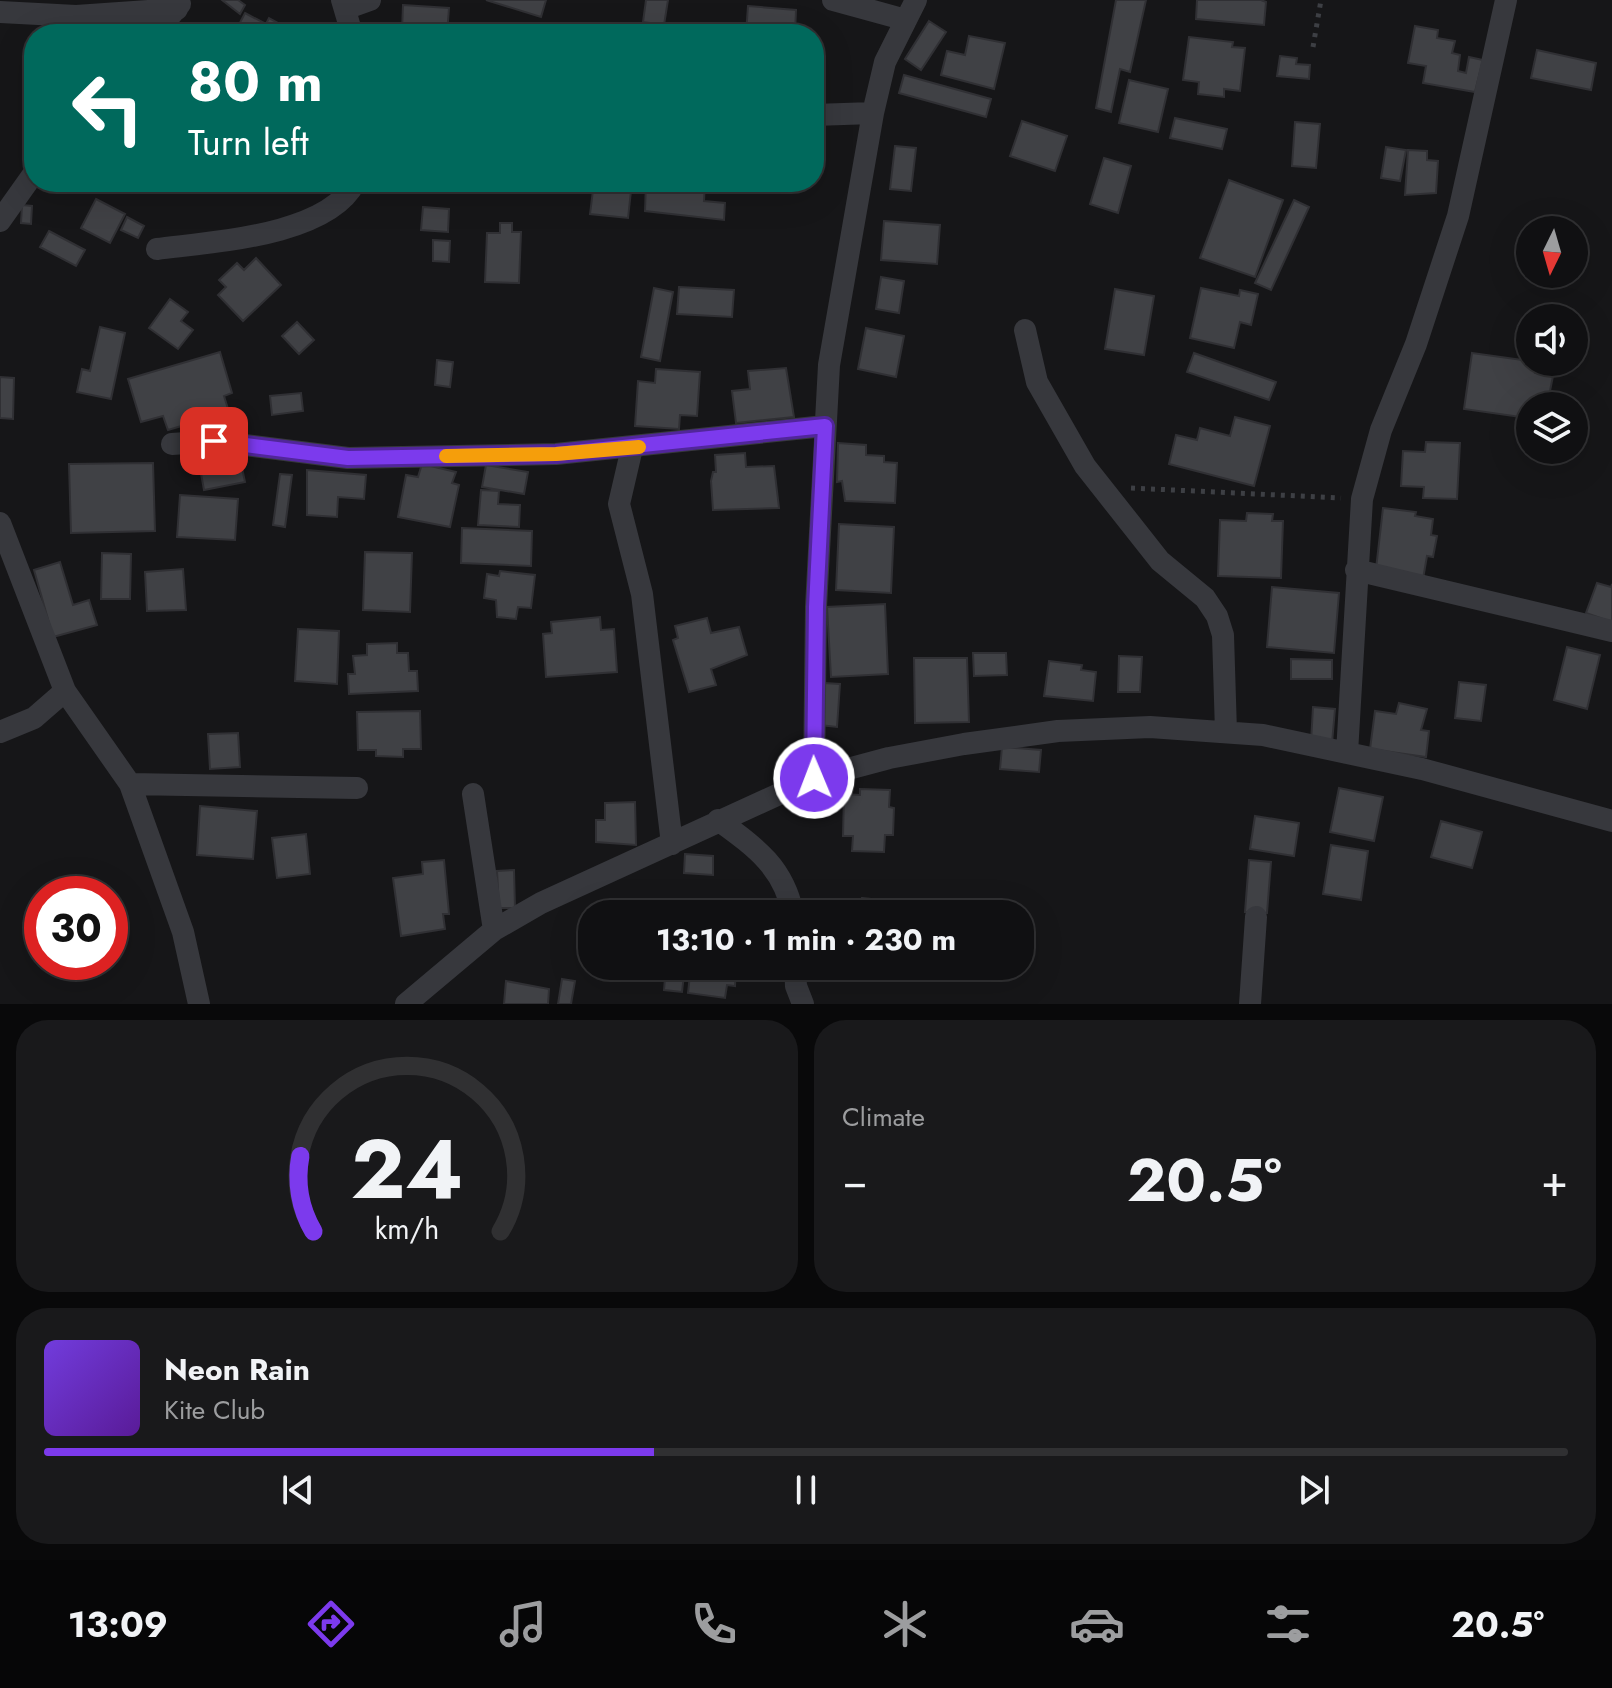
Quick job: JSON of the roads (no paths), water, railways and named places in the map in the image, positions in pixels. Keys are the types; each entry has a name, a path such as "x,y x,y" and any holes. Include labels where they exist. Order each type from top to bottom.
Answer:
{"street":[{"path":"349,24 344,4 370,0"},
{"path":"814,778 816,607 829,365 873,113 885,62 911,10 833,0"},
{"path":"1347,753 1362,499 1381,430 1416,344 1458,216 1506,0"},
{"path":"0,12 76,16 180,4"},
{"path":"163,24 180,4"},
{"path":"824,115 873,113"},
{"path":"0,221 24,187"},
{"path":"157,249 280,229 335,205 346,192"},
{"path":"1025,330 1037,382 1057,421 1100,485 1160,561 1205,598 1217,616 1223,635 1226,732"},
{"path":"172,444 214,441 348,458 556,454 825,426"},
{"path":"632,448 619,504 642,594 672,844"},
{"path":"0,523 65,691 130,784 183,932 199,1004"},
{"path":"1356,570 1612,631"},
{"path":"0,732 34,718 65,691"},
{"path":"406,1004 494,930 541,903 814,778 889,758 1058,731 1150,727 1263,735 1422,769 1612,821"},
{"path":"130,784 357,788"},
{"path":"473,794 494,930"},
{"path":"718,820 769,860 783,878 789,900"},
{"path":"1250,1004 1256,917"},
{"path":"796,980 803,1004"}]}
